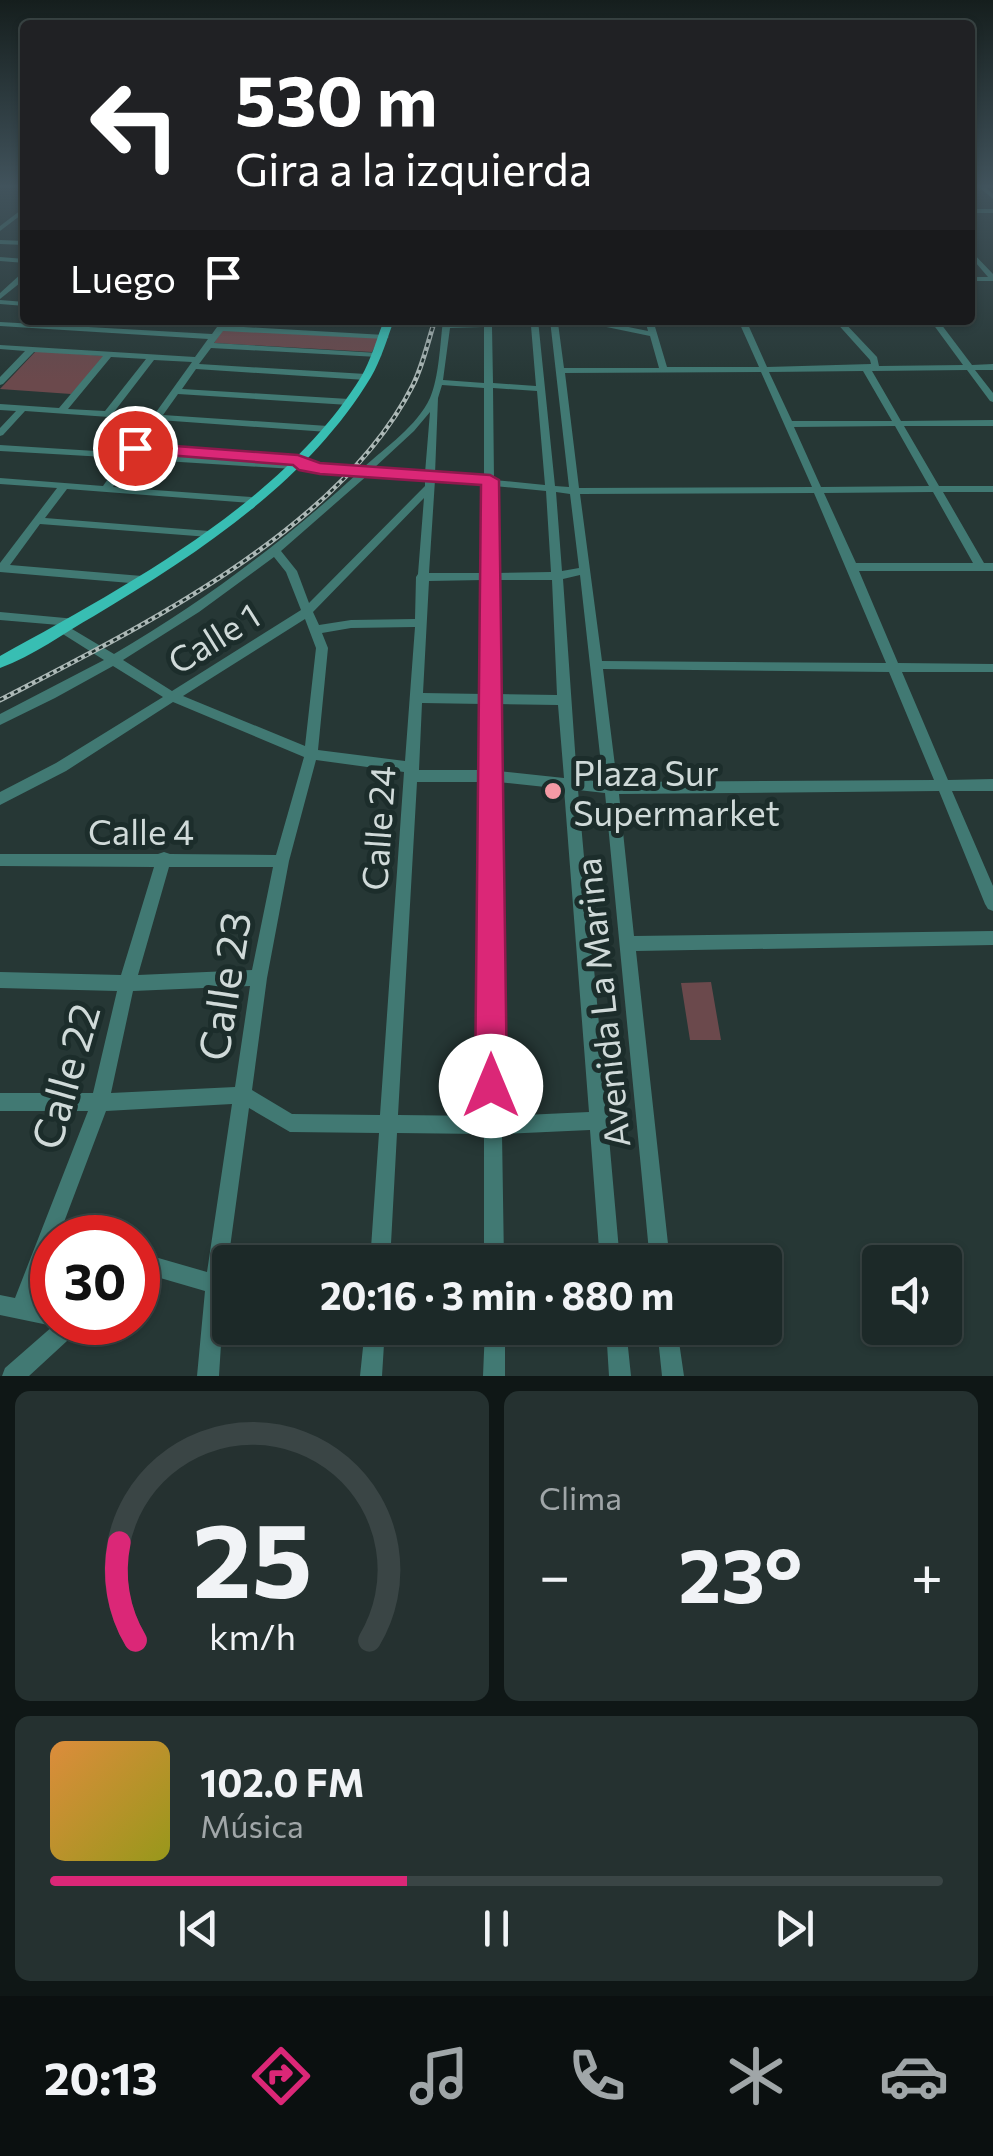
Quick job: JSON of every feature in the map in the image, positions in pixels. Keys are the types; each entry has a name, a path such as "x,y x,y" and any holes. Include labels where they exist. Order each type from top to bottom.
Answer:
{"main road":[{"path":"0,662 142,580 298,465 366,378 388,325"}],"street":[{"path":"975,258 993,278"},
{"path":"0,300 20,280"},
{"path":"0,300 20,304"},
{"path":"0,314 12,303"},
{"path":"0,324 385,337"},
{"path":"72,352 96,325"},
{"name":"Calle 24","path":"381,1245 434,399 447,325"},
{"path":"488,325 494,698 494,1245"},
{"name":"Avenida La Marina","path":"534,325 609,1245"},
{"name":"Avenida La Marina","path":"555,325 612,788 658,1245"},
{"path":"607,325 653,334"},
{"path":"650,325 664,368"},
{"path":"744,325 993,904"},
{"path":"843,325 877,363 866,368"},
{"path":"938,325 992,397"},
{"path":"217,332 378,355"},
{"path":"106,489 217,332"},
{"path":"0,348 152,357 366,378"},
{"path":"0,382 32,350"},
{"path":"61,411 109,354"},
{"path":"108,414 152,357"},
{"path":"559,371 993,367"},
{"path":"866,368 895,424 987,567"},
{"path":"437,382 540,389"},
{"path":"176,391 349,402"},
{"path":"0,720 188,617 277,553 367,470 434,399"},
{"path":"0,407 328,428"},
{"path":"0,436 23,408"},
{"path":"788,424 993,423"},
{"path":"0,436 132,452 367,470 429,482 490,480 576,491 993,489"},
{"path":"0,448 132,452"},
{"path":"0,497 6,482 251,500"},
{"name":"Calle 1","path":"0,799 61,767 308,612 429,482"},
{"path":"1,568 64,486"},
{"path":"38,521 209,534"},
{"name":"Calle 23","path":"227,1245 259,978 282,861 311,754 322,648 292,571 277,553"},
{"path":"851,567 987,567"},
{"path":"1,568 142,580"},
{"path":"422,578 557,576 583,571"},
{"path":"0,616 67,625 173,698 311,754 413,772 612,788 993,785"},
{"path":"314,630 351,624 420,623"},
{"path":"594,665 993,668"},
{"path":"416,698 564,700"},
{"name":"Calle 22","path":"10,1307 100,1102 127,983 164,858"},
{"name":"Calle 4","path":"0,860 282,861"},
{"path":"627,944 993,938"},
{"path":"0,980 127,983 259,978"},
{"path":"0,1102 244,1095 290,1123 491,1125 601,1121"},
{"path":"160,1269 212,1284"},
{"path":"12,1376 47,1345"},
{"name":"Calle 23","path":"208,1376 213,1345"},
{"path":"371,1376 374,1345"},
{"path":"494,1345 494,1376"},
{"path":"617,1345 620,1376"},
{"path":"669,1345 673,1376"}],"shaded area":[{"path":"223,330 379,338 372,352 214,343"},
{"path":"36,351 105,356 71,394 0,389"},
{"path":"711,982 721,1040 690,1040 681,983"}],"railway":[{"path":"0,700 173,607 287,529 337,485 380,437 413,385 434,325"}],"place":[{"name":"Plaza Sur Supermarket","path":"553,791"}],"route":[{"path":"135,448 298,460 305,467 320,469 490,480 494,698 491,1086"}]}
